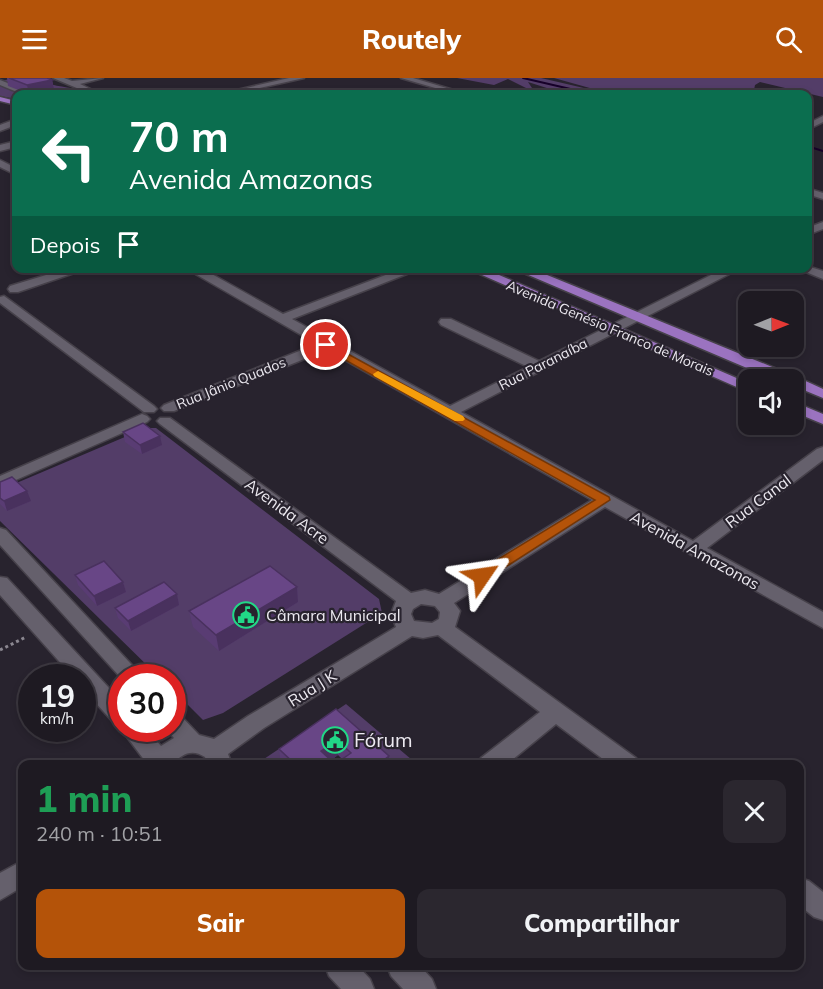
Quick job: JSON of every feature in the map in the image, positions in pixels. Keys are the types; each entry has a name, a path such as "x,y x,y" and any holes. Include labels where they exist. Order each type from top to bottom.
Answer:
{"main road":[{"name":"Avenida Genésio Franco de Morais","path":"483,273 738,384"},
{"name":"Avenida Genésio Franco de Morais","path":"531,273 763,369"},
{"path":"804,385 823,394"},
{"path":"804,411 823,419"}],"street":[{"path":"0,81 15,78"},
{"path":"57,78 87,90"},
{"path":"71,84 99,78"},
{"path":"244,90 300,78"},
{"path":"405,78 448,90"},
{"path":"0,81 19,90"},
{"path":"242,81 268,90"},
{"path":"4,294 68,273"},
{"name":"Avenida Amazonas","path":"200,273 823,621"},
{"path":"281,319 403,273"},
{"name":"Rua Paranaíba","path":"448,413 725,273"},
{"path":"4,294 146,414 149,423 167,415"},
{"path":"446,322 538,366"},
{"name":"Rua Jânio Quados","path":"167,415 326,345"},
{"path":"0,482 146,414"},
{"name":"Avenida Acre","path":"167,415 410,601"},
{"name":"Rua Canal","path":"694,549 823,452"},
{"path":"441,601 604,500"},
{"path":"0,534 120,664"},
{"path":"0,584 108,702"},
{"path":"425,597 441,601 447,605 451,617 442,628 426,632 410,628 404,623 401,611 410,601 425,597"},
{"name":"Rua J K","path":"218,758 410,628"},
{"path":"442,628 621,760"},
{"path":"495,760 556,712"},
{"path":"186,736 192,742"},
{"path":"143,742 158,760"},
{"path":"164,760 174,748 192,742 201,743 218,758"},
{"path":"0,888 18,876"},
{"path":"804,893 823,908"},
{"path":"343,970 360,989"},
{"path":"405,970 422,989"}],"path":[{"path":"0,650 41,629"}],"shaded area":[{"path":"16,78 49,78 52,79 47,83 77,90 12,90 12,98 0,96 0,81"},
{"path":"457,78 541,78 592,90 553,90 528,82 532,88 526,88 508,79 494,85"},
{"path":"554,78 823,78 823,97 812,94 812,90 794,90 760,82 755,85 754,90 597,90"},
{"path":"146,428 156,428 379,599 382,613 223,713 203,720 186,703 186,664 146,664 0,521 0,490"},
{"path":"346,704 412,760 376,760 337,725 289,760 262,760"}],"building":[{"path":"9,78 47,78 52,80 27,85"},
{"path":"143,423 160,436 140,445 123,432"},
{"path":"12,477 27,491 4,501 0,498 0,482"},
{"path":"104,561 123,582 94,596 75,575"},
{"path":"270,566 297,587 216,635 189,611"},
{"path":"164,582 177,594 128,621 115,608"},
{"path":"336,709 389,756 384,760 341,760 351,753 337,740 321,751 331,760 291,760 279,749"}],"waterway":[{"path":"523,78 575,90"},
{"path":"812,148 823,151"}],"slow traffic":[{"path":"378,374 459,419"}],"place":[{"name":"Câmara Municipal","path":"246,615"},
{"name":"Fórum","path":"335,740"}],"route":[{"path":"326,345 604,500 482,576"}]}
